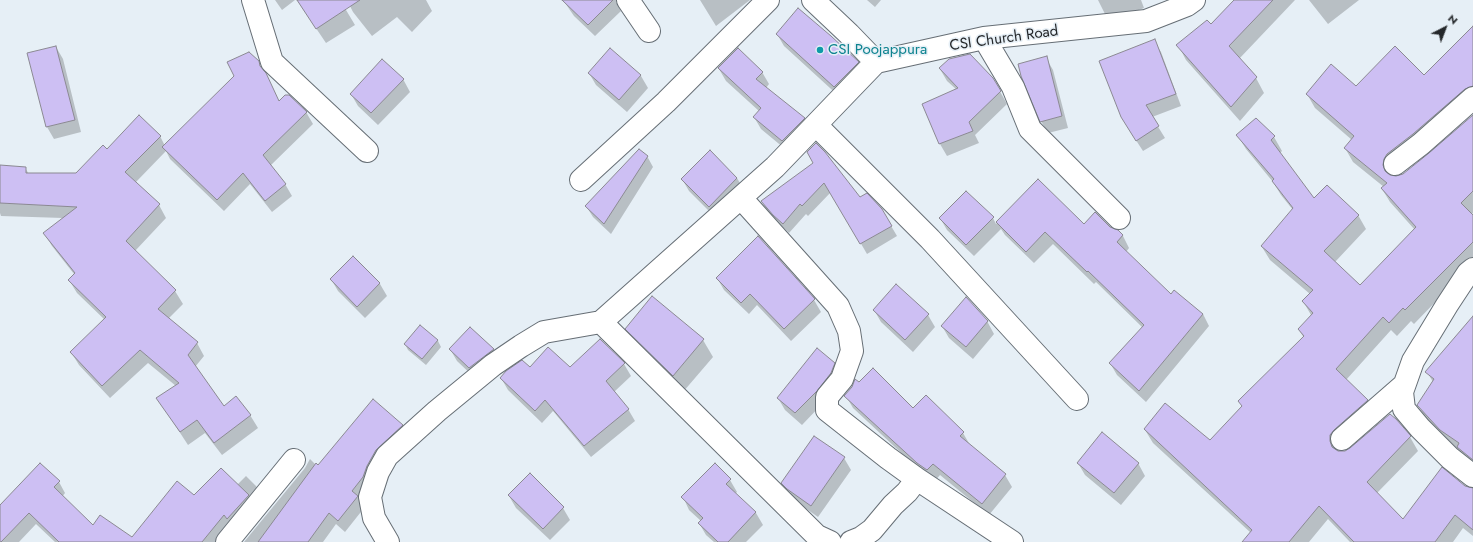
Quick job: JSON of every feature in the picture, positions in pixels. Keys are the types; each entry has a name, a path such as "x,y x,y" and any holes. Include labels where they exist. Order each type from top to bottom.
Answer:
{"street":[{"path":"253,0 272,62 367,150"},
{"path":"628,0 649,31"},
{"path":"581,180 666,102 768,0"},
{"path":"388,542 374,518 370,497 378,472 387,456 437,411 493,365 521,346 544,332 601,322 775,167 876,62 813,0"},
{"name":"CSI Church Road","path":"876,62 984,38 1146,21 1187,5 1194,0"},
{"path":"984,38 1013,87 1030,129 1119,218"},
{"path":"1395,164 1421,144 1473,98"},
{"path":"816,125 930,239 1078,399"},
{"path":"741,198 838,306 850,331 852,352 842,379 827,397 827,410 917,479 1012,542"},
{"path":"1473,268 1468,273 1447,305 1413,361 1402,392 1404,409 1420,428 1450,458 1473,476"},
{"path":"601,322 817,536 830,542"},
{"path":"1342,439 1404,385"},
{"path":"228,542 294,460"},
{"path":"851,542 861,538 872,530 917,479"}],"building":[{"path":"297,0 360,0 316,29"},
{"path":"562,0 613,0 588,25"},
{"path":"1234,0 1273,0 1229,46 1257,77 1231,107 1176,45 1207,20 1211,24"},
{"name":"CSI Poojappura","path":"798,8 859,62 834,87 776,34"},
{"path":"1473,26 1473,86 1465,89 1413,134 1387,154 1383,165 1385,171 1390,175 1396,176 1403,174 1473,115 1473,191 1461,203 1473,215 1473,242 1405,310 1403,308 1389,323 1383,317 1336,369 1368,400 1334,430 1330,435 1330,441 1332,447 1338,451 1345,451 1390,414 1411,436 1367,482 1403,519 1442,467 1465,486 1473,488 1473,530 1455,515 1435,542 1354,542 1319,506 1289,542 1242,542 1252,530 1144,429 1165,403 1210,440 1242,406 1238,401 1304,336 1298,329 1313,313 1302,301 1313,290 1261,246 1293,208 1272,181 1274,179 1236,135 1256,118 1275,136 1271,140 1314,198 1327,185 1359,215 1324,251 1360,285 1416,227 1381,188 1387,183 1344,148 1354,136 1306,94 1331,64 1356,86 1395,46 1424,75"},
{"path":"1155,39 1176,94 1146,105 1159,126 1136,141 1121,117 1099,61"},
{"path":"56,46 75,120 46,127 27,53"},
{"path":"610,48 641,75 619,100 588,73"},
{"path":"738,48 763,72 756,79 805,118 782,141 753,117 761,108 718,68"},
{"path":"249,52 259,61 260,66 266,73 279,101 285,95 289,95 307,112 263,155 286,184 265,201 243,173 217,200 162,147 234,76 227,62"},
{"path":"970,54 993,78 1001,91 969,122 973,131 939,144 922,104 958,88 939,68 949,59"},
{"path":"1047,56 1062,116 1040,122 1021,76 1018,64"},
{"path":"382,59 404,79 371,113 350,94"},
{"path":"139,115 161,136 125,172 160,204 126,241 176,290 158,309 198,342 188,355 224,406 236,396 251,415 214,443 197,420 180,432 156,398 179,383 140,350 102,386 70,352 106,317 68,280 75,273 43,233 77,207 0,203 0,165 26,167 26,173 76,173 103,145 107,149"},
{"path":"816,143 825,152 860,197 867,193 882,209 892,226 860,244 824,183 802,206 800,204 783,224 773,215 761,201 813,163 807,152"},
{"path":"639,149 648,156 604,224 585,206"},
{"path":"710,150 737,178 709,207 681,179"},
{"path":"1038,179 1084,224 1095,212 1110,227 1118,230 1123,235 1117,242 1171,294 1174,290 1203,314 1139,391 1109,363 1144,325 1045,232 1026,252 996,222"},
{"path":"966,191 994,217 966,245 939,218"},
{"path":"758,236 815,299 784,329 750,294 741,303 716,278"},
{"path":"353,256 380,283 357,307 330,279"},
{"path":"896,284 929,314 905,340 873,310"},
{"path":"652,296 704,339 673,376 625,329"},
{"path":"966,297 988,321 966,347 941,326"},
{"path":"1473,316 1473,460 1457,447 1459,443 1440,430 1417,405 1434,379 1425,372"},
{"path":"420,325 438,340 422,359 404,344"},
{"path":"470,327 494,349 469,368 449,349"},
{"path":"600,339 625,363 606,381 629,409 584,446 545,400 535,411 500,378 506,371 522,360 530,367 548,347 570,367"},
{"path":"817,348 835,363 831,373 817,391 795,413 777,398"},
{"path":"873,368 913,408 926,395 964,432 960,436 1006,474 982,504 933,464 927,470 917,463 844,396 852,387 855,379 859,382"},
{"path":"373,399 403,425 376,450 363,477 352,491 358,496 338,521 329,513 308,542 258,542 316,463 318,465"},
{"path":"1102,432 1139,463 1114,493 1077,463"},
{"path":"814,436 845,457 811,506 781,483"},
{"path":"40,463 60,481 54,487 93,525 100,515 132,537 177,481 194,495 221,468 249,495 227,519 224,515 202,542 59,542 29,513 0,542 0,505"},
{"path":"715,463 731,479 726,484 756,512 728,542 718,542 698,523 703,518 681,497"},
{"path":"530,473 564,507 543,529 508,495"}],"place":[{"name":"CSI Poojappura","path":"820,50"}]}
